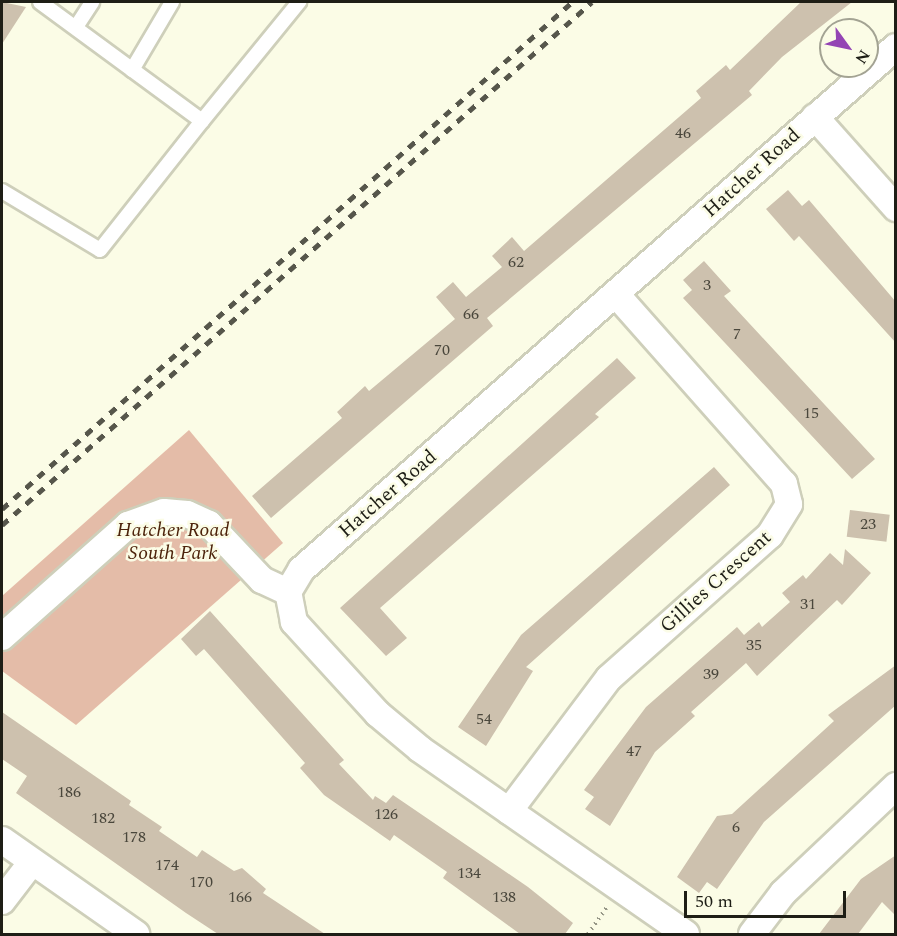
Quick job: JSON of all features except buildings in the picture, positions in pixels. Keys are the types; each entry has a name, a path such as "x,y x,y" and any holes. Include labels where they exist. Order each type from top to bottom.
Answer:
{"street":[{"name":"Hatcher Road","path":"288,592 301,570 896,47"},
{"path":"815,117 896,208"},
{"name":"Gillies Crescent","path":"508,811 609,678 770,535 789,504 784,484 616,294"},
{"path":"2,637 128,525 164,512 187,514 209,524 262,580 288,592 294,622 378,714 508,811 686,934"},
{"path":"752,934 783,893 896,786"},
{"path":"2,840 136,934"},
{"path":"2,901 32,862"}],"lane":[{"path":"40,2 202,121"},
{"path":"75,27 92,2"},
{"path":"132,70 172,2"},
{"path":"2,191 100,250 299,2"}],"path":[{"path":"588,934 620,888"}],"green space":[{"name":"Hatcher Road South Park","path":"189,430 283,543 76,725 2,671 2,596"}],"railway":[{"path":"2,509 572,2"},
{"path":"2,525 592,2"}]}
